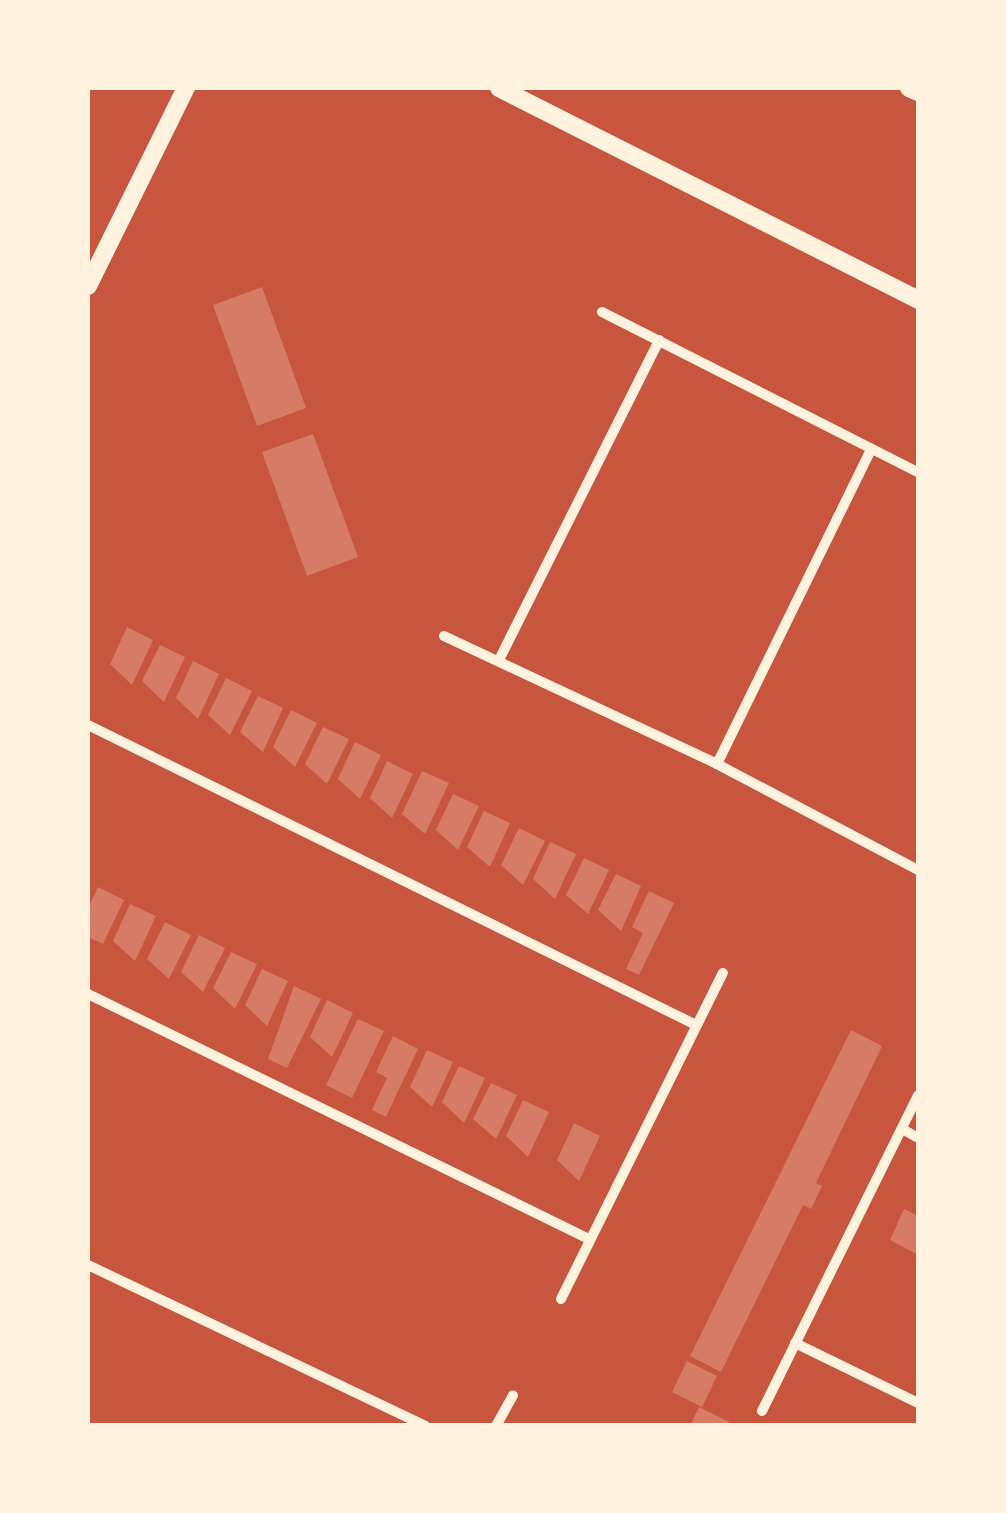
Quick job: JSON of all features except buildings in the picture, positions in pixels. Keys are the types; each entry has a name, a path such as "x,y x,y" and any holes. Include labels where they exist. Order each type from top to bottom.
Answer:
{"street":[{"path":"88,286 186,88"},
{"path":"499,88 918,300"},
{"path":"602,312 918,472"},
{"path":"499,660 659,340"},
{"path":"717,764 871,449"},
{"path":"444,636 717,764 918,870"},
{"path":"88,725 696,1025"},
{"path":"560,1300 723,973"},
{"path":"88,994 589,1239"},
{"path":"762,1412 918,1096"},
{"path":"902,1129 918,1138"},
{"path":"88,1265 426,1426"},
{"path":"794,1342 918,1403"},
{"path":"496,1426 513,1395"}]}
